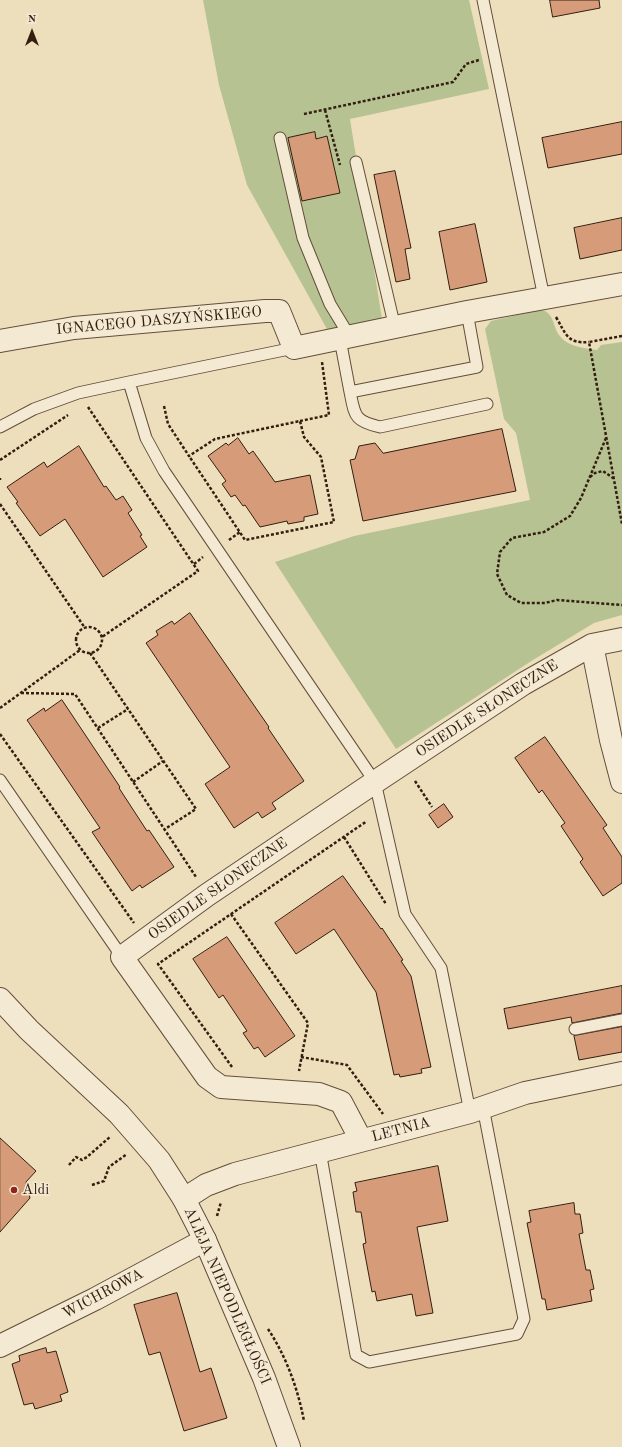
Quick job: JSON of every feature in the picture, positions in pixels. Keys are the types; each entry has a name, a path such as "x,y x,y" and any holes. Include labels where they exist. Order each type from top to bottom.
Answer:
{"street":[{"path":"294,348 467,312 622,284"},
{"name":"IGNACEGO DASZYŃSKIEGO","path":"0,341 19,336 74,328 265,311 279,312 294,348"},
{"name":"OSIEDLE SŁONECZNE","path":"122,957 207,895 377,791 523,684 592,645 622,639"},
{"path":"592,645 611,740 622,782"},
{"path":"122,957 207,1078 221,1087 313,1093 341,1102 361,1140"},
{"name":"ALEJA NIEPODLEGŁOŚCI","path":"0,999 29,1030 103,1097 130,1125 159,1160 184,1199 205,1240 264,1378 289,1447"},
{"name":"LETNIA","path":"184,1199 206,1185 235,1174 476,1109 525,1093 622,1073"},
{"name":"WICHROWA","path":"0,1346 95,1299 205,1240"}],"lane":[{"path":"483,0 544,298"},
{"path":"280,138 303,238 330,304 336,340 354,413 363,423 380,426 487,404"},
{"path":"356,162 395,328"},
{"path":"350,392 477,367 467,312"},
{"path":"0,427 34,409 71,396 129,382 294,348"},
{"path":"129,382 146,438 164,471 377,791 405,914 440,968 476,1109 524,1319 516,1334 369,1362 356,1355 320,1151"},
{"path":"0,780 122,957"},
{"path":"575,1029 622,1020"}],"path":[{"path":"304,114 453,82 466,64 494,55"},
{"path":"325,110 338,165 356,162"},
{"path":"544,298 570,340 579,343 622,336"},
{"path":"189,456 215,439 329,415 336,340"},
{"path":"589,342 622,524"},
{"path":"85,403 198,570 102,637"},
{"path":"164,406 168,424 245,540 334,522 321,457 304,437 300,421"},
{"path":"0,460 72,412"},
{"path":"606,438 581,498 570,516 544,532 512,538 500,552 497,574 507,596 521,603 545,603 557,600 622,605"},
{"path":"589,477 595,473 603,471 614,479"},
{"path":"0,504 85,628"},
{"path":"90,654 102,646 102,637 96,628 85,628 80,630 76,640 80,650 90,654 196,809 165,829"},
{"path":"0,708 80,650"},
{"path":"22,693 75,694 207,895"},
{"path":"98,728 128,709"},
{"path":"0,734 146,940"},
{"path":"133,782 163,761"},
{"path":"412,776 432,807"},
{"path":"233,1068 158,964 371,818 377,791"},
{"path":"344,837 389,910"},
{"path":"231,914 308,1023 298,1075"},
{"path":"302,1057 347,1065 386,1118"},
{"path":"69,1165 76,1157 82,1160 87,1157 110,1137 112,1133"},
{"path":"92,1185 104,1181 109,1166 121,1156 135,1154"}],"green space":[{"path":"203,0 469,0 489,89 350,119 382,319 328,331 247,185 219,85"},
{"path":"539,310 548,313 557,332 563,339 582,348 597,350 601,345 622,342 622,615 594,623 533,660 396,749 275,562 354,536 530,500 516,433 504,419 485,329 491,321"}],"building":[{"path":"550,0 599,0 600,8 553,17"},
{"path":"622,122 622,154 548,168 542,138"},
{"path":"315,132 316,139 327,136 340,193 302,201 288,138"},
{"path":"395,171 411,248 405,249 410,279 396,282 374,175"},
{"path":"622,218 622,250 580,259 574,228"},
{"path":"475,224 487,282 450,290 439,232"},
{"path":"502,429 516,491 363,521 350,460 355,459 359,446 375,443 383,453"},
{"path":"238,438 249,454 253,451 275,482 310,475 318,514 304,517 304,521 288,524 287,521 260,527 245,505 243,506 235,495 231,497 222,484 226,481 208,456 226,443 228,445"},
{"path":"79,446 104,487 106,486 116,500 123,496 132,510 128,513 142,535 140,536 147,547 103,577 65,519 40,536 16,503 18,502 7,487 44,462 47,467"},
{"path":"190,613 269,727 268,728 304,781 272,803 276,809 262,818 258,812 234,828 205,784 230,767 146,643 158,635 156,631 172,621 174,624"},
{"path":"62,700 120,787 119,788 147,831 149,830 174,867 142,888 140,885 132,891 92,832 100,828 27,720 44,708 45,711"},
{"path":"545,737 607,825 603,828 622,857 622,883 603,896 580,862 583,859 561,826 565,823 542,790 539,793 515,758"},
{"path":"444,804 453,817 438,828 429,815"},
{"path":"343,876 381,929 382,928 403,960 401,961 411,976 431,1067 421,1069 422,1073 400,1077 399,1074 394,1075 376,992 334,929 296,954 275,923"},
{"path":"227,937 295,1036 265,1057 258,1047 254,1049 243,1033 247,1031 223,995 219,998 193,959"},
{"path":"622,986 622,1013 572,1023 571,1017 508,1029 504,1009"},
{"path":"622,1027 622,1052 579,1060 574,1036"},
{"name":"Aldi","path":"0,1138 36,1171 26,1182 30,1198 0,1232"},
{"path":"438,1166 448,1221 417,1227 433,1313 416,1316 412,1294 377,1301 375,1291 372,1292 363,1244 366,1243 361,1212 356,1212 353,1192 357,1191 355,1183"},
{"path":"574,1203 575,1214 580,1214 583,1233 579,1234 586,1270 590,1270 594,1289 590,1290 592,1301 547,1310 545,1299 542,1299 527,1223 531,1222 529,1211"},
{"path":"177,1293 200,1372 211,1368 227,1418 184,1431 160,1352 149,1355 134,1305"},
{"path":"46,1348 47,1353 56,1351 68,1392 60,1395 62,1401 35,1409 33,1403 24,1405 12,1364 20,1361 19,1356"}],"place":[{"name":"Aldi","path":"14,1190"}]}
